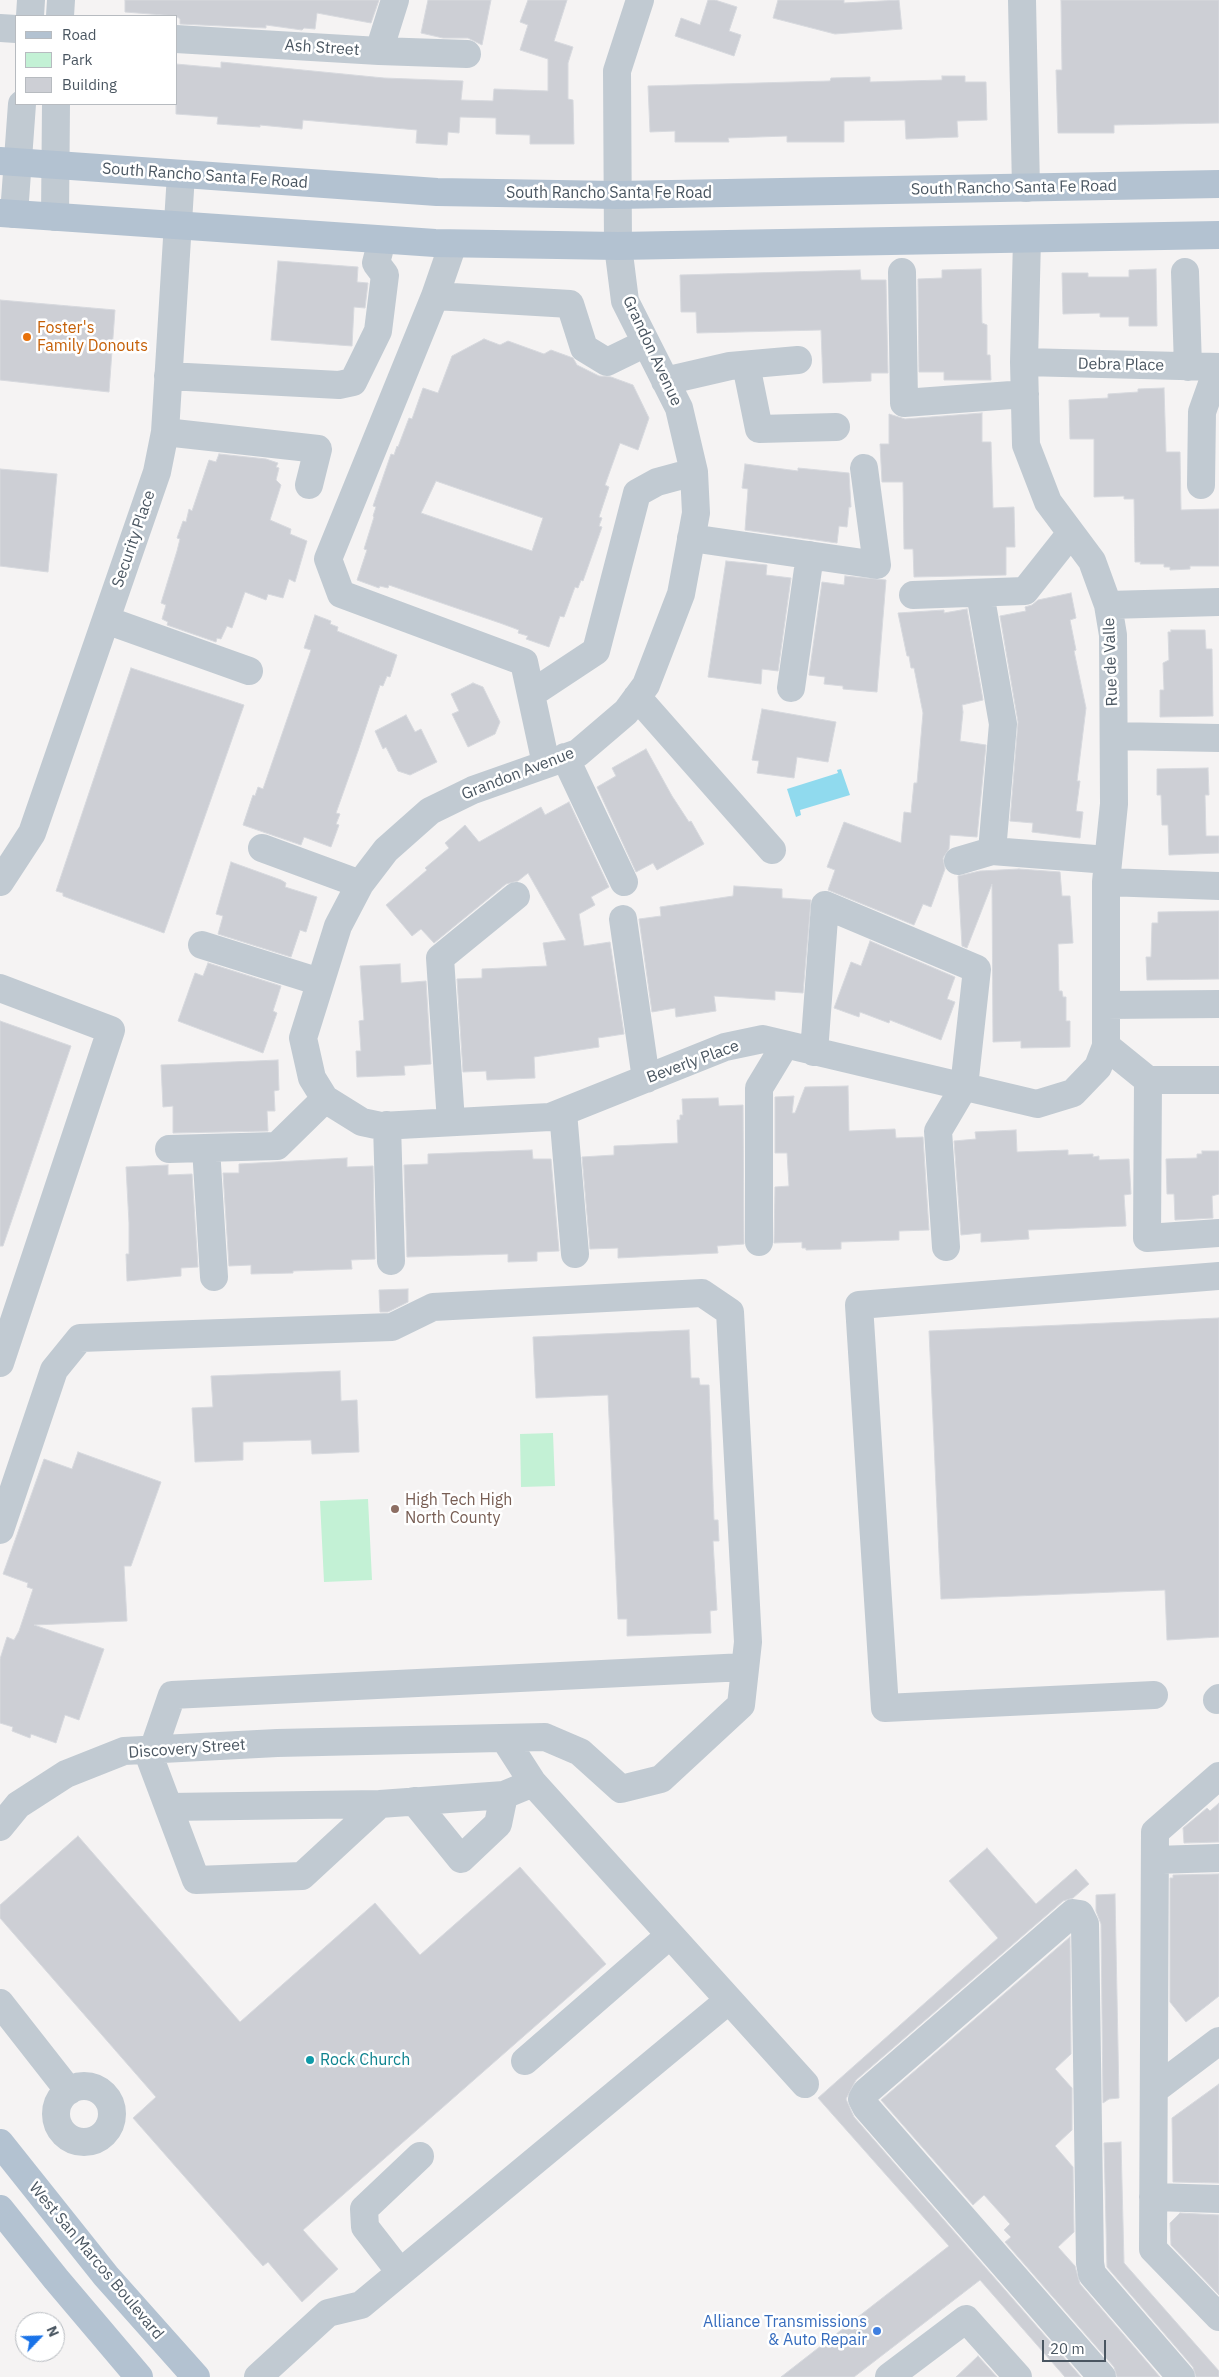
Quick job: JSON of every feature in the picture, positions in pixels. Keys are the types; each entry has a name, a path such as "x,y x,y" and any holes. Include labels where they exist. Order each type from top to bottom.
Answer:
{"main road":[{"name":"South Rancho Santa Fe Road","path":"9,162 437,192 617,195 1219,184"},
{"path":"7,213 178,225 379,251 453,244 618,246 1219,236"},
{"name":"West San Marcos Boulevard","path":"0,2143 106,2276 196,2377"},
{"path":"0,2208 56,2279 139,2377"}],"street":[{"path":"30,15 31,0"},
{"path":"60,15 61,0"},
{"path":"379,51 395,0"},
{"name":"Grandon Avenue","path":"303,1038 338,926 360,884 386,850 430,811 473,790 578,753 626,712 646,685 681,594 696,513 694,472 679,408 625,301 618,246 617,72 640,0"},
{"path":"1022,0 1026,188"},
{"path":"0,28 15,29"},
{"name":"Ash Street","path":"178,39 379,51 467,54"},
{"path":"7,213 9,162 22,105"},
{"path":"55,217 56,105"},
{"name":"Security Place","path":"0,882 32,833 158,472 164,432 181,174"},
{"name":"Rue de Valle","path":"1027,239 1024,362 1026,445 1048,502 1092,561 1108,605 1113,635 1114,804 1107,871 1106,1046"},
{"path":"453,244 435,296 328,559 341,594 524,662 531,694 555,761 624,882"},
{"path":"168,376 339,385 353,382 378,331 385,275 379,251"},
{"path":"902,272 904,403 1025,394"},
{"path":"1185,272 1188,366"},
{"path":"435,296 570,304 584,348 607,362 646,343"},
{"path":"665,381 746,364 798,360"},
{"name":"Debra Place","path":"1024,362 1219,367"},
{"path":"746,364 759,429 836,427"},
{"path":"1201,485 1202,412 1219,367"},
{"path":"164,432 318,450 309,485"},
{"path":"691,538 877,565 864,468"},
{"path":"531,694 596,652 636,493 657,482 694,472"},
{"path":"913,596 1025,591 1071,533"},
{"path":"791,688 810,555"},
{"path":"980,593 1003,724 992,851"},
{"path":"1108,605 1219,602"},
{"path":"106,620 249,671"},
{"path":"637,697 772,850"},
{"path":"1114,736 1219,738"},
{"path":"262,848 360,884"},
{"path":"958,861 992,851 1107,871 1219,886"},
{"path":"451,1122 440,958 516,896"},
{"path":"814,1052 824,905 976,969 964,1087 938,1131 946,1246"},
{"path":"623,919 646,1079"},
{"path":"202,945 320,982"},
{"path":"0,988 111,1030 0,1362"},
{"path":"1106,1005 1219,1004"},
{"name":"Beverly Place","path":"303,1038 312,1078 325,1099 362,1122 387,1125 550,1117 725,1047 763,1039 1037,1104 1073,1093 1098,1067 1106,1046"},
{"path":"759,1242 759,1088 785,1045"},
{"path":"1106,1046 1148,1080 1219,1080"},
{"path":"1148,1080 1147,1238 1219,1233"},
{"path":"169,1149 277,1146 325,1099"},
{"path":"563,1112 575,1254"},
{"path":"387,1125 391,1261"},
{"path":"206,1148 214,1277"},
{"path":"1154,1695 885,1708 859,1305 1219,1276"},
{"path":"0,1530 54,1370 80,1338 392,1327 433,1306 702,1293 730,1312 748,1642 745,1667 172,1695 150,1750 196,1880 302,1876 380,1804"},
{"name":"Discovery Street","path":"0,1827 18,1804 66,1774 124,1751 276,1743 545,1738 580,1752 621,1789 661,1779 741,1705 745,1667"},
{"path":"504,1738 533,1782 805,2084"},
{"path":"1219,1776 1155,1832 1153,2197 1153,2249 1219,2317"},
{"path":"169,1807 380,1804 504,1795 533,1782"},
{"path":"414,1801 461,1859 498,1824 504,1795"},
{"path":"1155,1860 1219,1858"},
{"path":"1102,2377 866,2107 862,2099 866,2092 1073,1913 1080,1914 1085,1924 1090,2263 1092,2274 1181,2377"},
{"path":"525,2060 670,1935"},
{"path":"258,2377 328,2313 361,2304 729,2000"},
{"path":"0,2003 69,2091"},
{"path":"1154,2090 1219,2041"},
{"path":"400,2272 365,2227 364,2209 420,2156"},
{"path":"1153,2197 1219,2199"},
{"path":"889,2377 966,2319 1018,2377"}],"green space":[{"path":"553,1433 555,1486 521,1487 520,1434"},
{"path":"368,1499 372,1580 324,1582 320,1501"}],"water":[{"path":"841,769 850,795 800,810 801,815 796,817 787,789 838,773 837,770"}],"building":[{"path":"125,0 379,0 371,23 317,13 315,29 304,28 302,30 266,25 266,28 180,24 178,15 125,12"},
{"path":"428,0 491,0 482,45 468,38 443,38 421,33"},
{"path":"528,0 567,0 554,41 573,47 568,63 568,99 573,100 574,144 530,144 530,135 496,134 496,118 460,117 459,133 448,132 447,145 416,143 417,130 303,120 302,129 260,125 260,127 217,124 218,117 176,114 176,105 178,105 178,64 221,68 221,62 384,78 463,81 461,100 493,101 494,89 548,91 548,59 520,50 528,25 520,22"},
{"path":"708,0 715,0 737,7 729,31 741,35 734,56 675,36 681,18 700,25"},
{"path":"778,0 844,0 844,3 899,0 902,29 835,34 773,18"},
{"path":"1061,0 1219,0 1219,123 1114,125 1114,133 1058,133 1056,70 1062,70"},
{"path":"942,76 965,76 965,82 986,82 987,120 957,121 958,137 906,139 905,120 844,121 844,142 787,142 787,136 728,138 729,142 675,142 675,131 650,132 648,86 830,81 831,78 870,77 870,82 942,80"},
{"path":"278,261 358,267 357,282 368,283 365,308 354,307 352,346 271,340"},
{"path":"981,269 982,323 987,325 987,355 990,355 991,380 944,380 944,372 919,372 918,279 942,278 942,270"},
{"path":"1156,269 1157,326 1129,326 1129,317 1100,317 1100,313 1063,314 1062,273 1088,273 1088,277 1129,277 1129,270"},
{"path":"860,270 861,280 886,280 888,373 871,373 871,381 823,383 821,330 697,333 696,312 681,312 680,275"},
{"path":"0,300 115,310 109,392 0,380"},
{"path":"484,339 500,345 508,341 544,354 551,350 573,358 577,365 599,376 611,377 633,385 649,418 638,450 620,443 605,485 609,487 599,517 602,518 599,526 602,527 583,581 581,580 578,588 575,587 564,617 560,616 549,647 526,639 528,636 518,633 519,630 500,623 389,585 388,588 380,586 379,588 357,580 367,550 364,549 376,507 373,506 391,454 394,455 398,447 409,418 412,419 423,388 438,393 452,356","holes":["436,481 543,518 532,551 421,513"]},
{"path":"1164,388 1166,452 1180,452 1181,510 1219,509 1219,566 1190,566 1190,569 1170,570 1170,567 1164,567 1164,564 1140,564 1141,562 1135,562 1134,499 1124,499 1124,496 1094,497 1094,439 1070,439 1069,400 1108,398 1108,394 1138,392 1138,389"},
{"path":"982,413 982,442 991,442 993,508 1014,507 1015,547 1006,547 1006,575 914,577 913,549 904,549 903,482 882,482 880,444 889,444 889,414 905,419"},
{"path":"219,454 266,459 278,463 276,467 279,468 276,480 281,485 270,520 291,529 290,534 307,541 295,582 289,579 283,598 268,594 266,600 245,592 232,628 227,626 221,639 217,638 216,642 167,625 168,622 162,619 166,605 161,603 177,551 180,539 177,538 183,521 186,522 189,509 192,511 209,460 216,462"},
{"path":"745,464 798,471 798,468 849,473 851,507 849,507 847,527 839,526 837,543 745,530 748,489 742,488"},
{"path":"0,469 57,474 48,572 0,566"},
{"path":"726,561 767,565 766,575 791,578 778,671 762,669 761,684 708,677"},
{"path":"845,576 886,580 877,692 843,689 843,686 824,684 825,677 809,675 822,582 844,585"},
{"path":"1071,593 1076,618 1070,620 1076,650 1074,651 1086,708 1077,781 1080,781 1076,811 1083,812 1080,838 1032,832 1033,823 1010,821 1018,722 1000,616 1026,611 1025,607 1032,605 1038,600"},
{"path":"967,609 983,700 962,705 960,741 986,745 977,837 950,835 949,849 943,858 945,869 931,907 923,904 914,925 828,890 835,870 827,867 844,822 901,843 904,812 911,813 914,783 917,783 923,713 914,668 911,668 909,656 907,656 898,613 944,610 944,613"},
{"path":"315,615 331,621 330,624 338,627 337,631 397,655 390,677 387,676 383,686 380,685 336,813 340,814 336,824 339,825 331,847 304,837 301,845 243,825 253,795 255,796 258,787 263,789 311,650 304,648"},
{"path":"1171,630 1205,630 1206,649 1212,649 1213,716 1160,717 1160,690 1164,690 1163,663 1169,660 1168,632 1171,632"},
{"path":"131,668 244,705 164,933 63,896 63,893 56,891"},
{"path":"473,683 483,687 500,722 495,734 468,747 452,714 459,711 451,694"},
{"path":"762,709 836,722 828,762 797,757 794,778 757,773 759,761 752,760"},
{"path":"406,715 415,732 421,729 437,762 410,775 398,771 386,747 383,749 375,731"},
{"path":"646,749 672,796 689,822 691,821 704,844 657,870 653,863 636,872 597,787 616,776 612,768"},
{"path":"1208,768 1209,795 1205,795 1206,836 1219,836 1219,853 1169,855 1168,825 1162,825 1161,795 1157,795 1157,769"},
{"path":"569,802 609,887 591,897 595,905 579,914 584,946 610,942 624,1034 598,1038 599,1047 534,1057 535,1078 487,1080 486,1071 463,1072 457,979 482,978 482,969 547,966 543,943 566,940 528,873 518,881 506,884 434,943 421,929 412,936 386,905 427,870 425,868 449,848 445,843 465,825 479,842 541,807 545,815"},
{"path":"231,862 281,880 286,883 285,887 317,897 306,932 300,930 291,957 218,934 223,916 216,914"},
{"path":"1019,869 1060,872 1062,896 1070,896 1073,943 1058,944 1059,991 1062,991 1063,997 1066,997 1066,1021 1070,1021 1070,1047 1021,1048 1021,1041 993,1042 992,884 967,948 962,946 958,876 980,871"},
{"path":"734,886 782,889 782,898 811,900 803,993 775,991 775,1000 714,996 716,1011 676,1017 675,1008 652,1012 639,919 661,916 660,907 733,896"},
{"path":"1219,911 1219,979 1147,980 1146,957 1151,957 1152,923 1158,923 1158,912"},
{"path":"870,941 955,977 947,999 955,1002 941,1040 890,1020 889,1023 860,1012 859,1017 834,1008 851,962 861,966"},
{"path":"208,963 281,986 273,1011 277,1013 263,1053 178,1021 195,973 203,976"},
{"path":"400,964 401,983 426,981 431,1064 404,1066 405,1075 357,1077 356,1051 361,1051 359,1021 364,1020 360,966"},
{"path":"0,1021 71,1046 3,1246 0,1246"},
{"path":"278,1060 279,1090 274,1091 275,1111 267,1111 268,1131 173,1133 173,1106 163,1107 161,1065"},
{"path":"848,1086 849,1131 895,1129 896,1138 923,1137 929,1230 899,1231 899,1240 841,1242 841,1249 806,1250 806,1248 802,1248 802,1242 774,1243 775,1187 789,1186 787,1153 775,1153 775,1097 794,1096 792,1113 795,1113 805,1087"},
{"path":"718,1098 719,1106 743,1105 744,1244 717,1246 718,1253 618,1258 618,1248 590,1249 582,1157 614,1155 614,1146 678,1143 677,1120 680,1120 680,1115 683,1115 682,1099"},
{"path":"1016,1130 1017,1152 1068,1150 1068,1155 1093,1154 1093,1157 1099,1156 1099,1160 1129,1159 1131,1194 1124,1195 1126,1226 1028,1230 1029,1239 981,1242 981,1233 961,1235 954,1141 976,1139 975,1132"},
{"path":"532,1150 533,1159 551,1159 559,1251 537,1252 537,1261 508,1262 508,1254 407,1257 404,1165 428,1164 428,1154"},
{"path":"1202,1151 1219,1151 1219,1194 1212,1196 1213,1218 1175,1220 1174,1194 1167,1194 1166,1159 1197,1158 1197,1154 1202,1154"},
{"path":"347,1158 347,1167 373,1166 375,1259 351,1260 352,1269 293,1271 293,1273 251,1274 251,1265 229,1266 223,1173 239,1173 239,1164"},
{"path":"168,1165 168,1175 192,1174 198,1267 181,1268 181,1276 127,1281 126,1254 129,1254 129,1223 126,1167"},
{"path":"408,1289 408,1302 388,1312 380,1312 379,1290"},
{"path":"1219,1318 1219,1637 1167,1640 1165,1590 941,1599 929,1331"},
{"path":"689,1330 691,1378 699,1378 700,1385 709,1385 714,1520 718,1520 719,1541 713,1541 717,1610 710,1611 711,1633 627,1636 627,1619 618,1619 608,1395 536,1398 533,1337"},
{"path":"340,1371 341,1401 357,1400 359,1452 312,1454 311,1440 243,1442 243,1460 195,1462 192,1408 213,1407 211,1376"},
{"path":"78,1452 161,1482 131,1566 124,1566 127,1621 34,1625 104,1649 79,1720 65,1715 56,1743 31,1734 30,1738 12,1731 13,1727 0,1723 0,1659 7,1637 14,1640 19,1631 33,1589 27,1587 28,1583 3,1574 44,1459 72,1469"},
{"path":"1219,1803 1219,1842 1184,1843 1183,1828 1207,1808 1210,1811"},
{"name":"Rock Church","path":"78,1836 240,2022 375,1903 420,1955 520,1867 606,1964 303,2230 338,2269 302,2302 268,2262 263,2266 133,2118 156,2097 0,1918 0,1905"},
{"path":"987,1848 1036,1904 1076,1869 1089,1884 1073,1898 1063,1901 856,2080 846,2099 854,2117 1081,2377 1065,2377 980,2280 854,2377 781,2377 949,2246 818,2098 998,1938 949,1881"},
{"path":"1219,1874 1219,1996 1186,2022 1170,2002 1170,1878 1173,1878 1173,1875"},
{"path":"1115,1894 1119,2098 1109,2099 1103,2103 1101,1924 1096,1911 1096,1895"},
{"path":"1070,1937 1071,2054 1055,2069 1072,2088 1072,2130 1055,2146 1073,2167 1074,2232 1058,2247 1075,2266 1080,2284 1160,2377 1117,2377 1114,2367 1005,2242 1011,2237 1004,2230 1010,2224 984,2195 973,2205 881,2100"},
{"path":"1219,2084 1219,2183 1173,2182 1172,2118"},
{"path":"1121,2142 1124,2263 1219,2371 1219,2377 1196,2377 1193,2367 1107,2267 1104,2143"},
{"path":"1180,2213 1219,2215 1219,2295 1171,2245 1170,2223"},
{"path":"978,2356 997,2377 956,2377"}],"place":[{"name":"Foster's Family Donouts","path":"27,337"},
{"name":"High Tech High North County","path":"395,1509"},
{"name":"Rock Church","path":"310,2060"},
{"name":"Alliance Transmissions & Auto Repair","path":"877,2331"}]}
